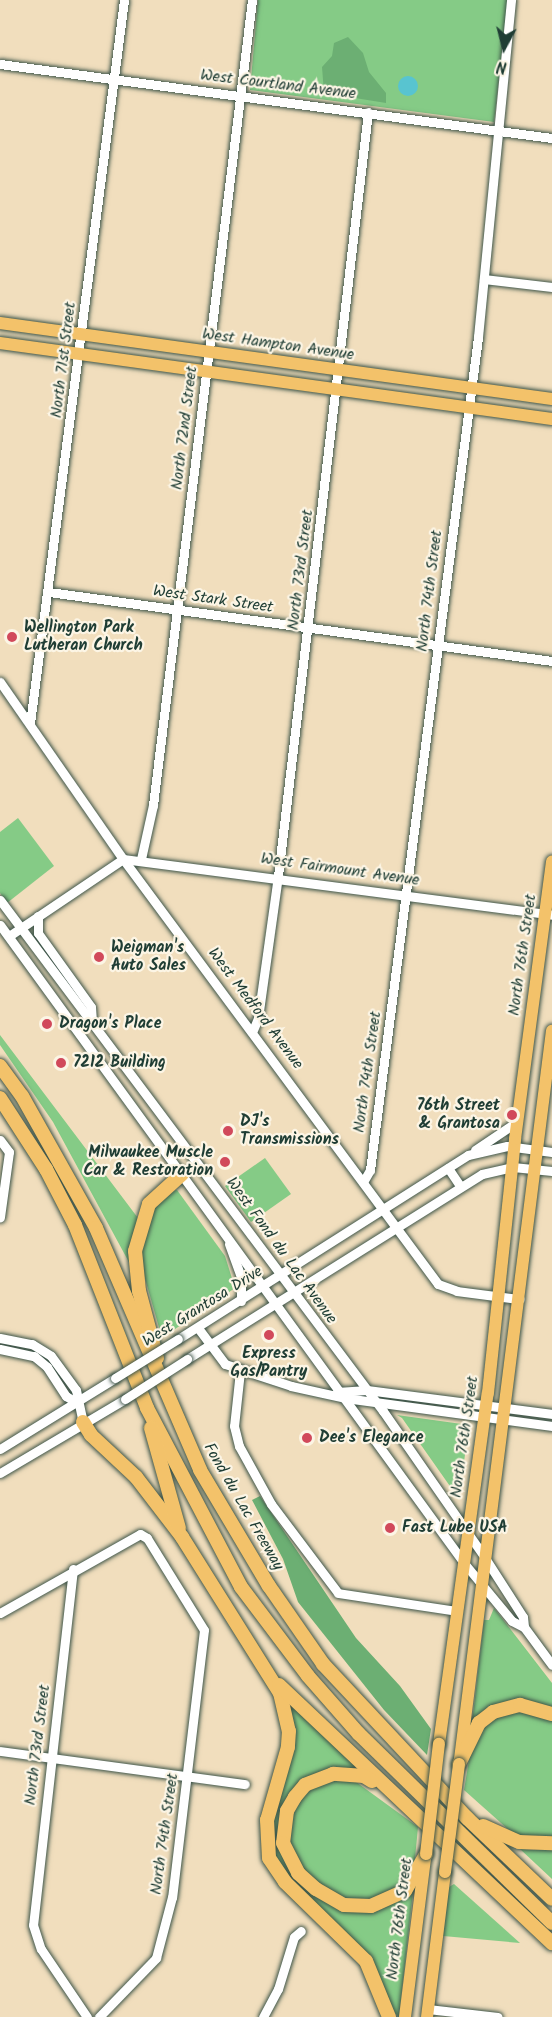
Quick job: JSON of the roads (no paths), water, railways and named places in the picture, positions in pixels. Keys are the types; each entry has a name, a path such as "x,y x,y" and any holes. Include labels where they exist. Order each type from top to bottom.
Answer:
{"highway":[{"name":"Fond du Lac Freeway","path":"0,1066 28,1106 96,1228 200,1470 230,1521 323,1664 467,1818 552,1899"},
{"path":"0,1098 46,1169 75,1225 147,1408 241,1587 308,1676 419,1795 552,1923"},
{"path":"166,1395 139,1292 135,1251 149,1204 182,1174"},
{"path":"147,1408 182,1537"},
{"path":"83,1422 91,1435 136,1477 182,1537 280,1693 289,1731 285,1763 267,1820 269,1858 285,1882 366,1961 389,2017"},
{"path":"265,1667 299,1706 384,1788 552,1943"},
{"path":"459,1764 479,1723 493,1712 520,1705 552,1714"},
{"path":"384,1788 364,1776 347,1774 320,1777 305,1785 287,1810 283,1827 289,1860 304,1879 330,1898 344,1905 371,1906 405,1891 426,1854"},
{"path":"467,1818 519,1842 552,1843"}],"main road":[{"name":"West Hampton Avenue","path":"0,322 552,399"},
{"path":"0,343 552,419"},
{"name":"North 76th Street","path":"405,2017 500,1295 514,1147 549,914 552,861"},
{"path":"427,2013 552,1031"}],"street":[{"name":"North 71st Street","path":"30,723 49,592 124,0"},
{"name":"North 72nd Street","path":"141,859 153,805 252,0"},
{"name":"North 74th Street","path":"363,1182 370,1170 472,388 511,0"},
{"name":"West Courtland Avenue","path":"0,64 552,138"},
{"name":"North 73rd Street","path":"253,1030 258,1018 278,876 341,370 368,112"},
{"path":"484,279 552,286"},
{"name":"West Stark Street","path":"49,592 552,662"},
{"name":"West Medford Avenue","path":"0,682 123,859 253,1030 395,1230 438,1284 457,1291 519,1299"},
{"path":"9,936 123,859"},
{"name":"West Fairmount Avenue","path":"123,859 141,859 278,876 549,914"},
{"name":"West Fond du Lac Avenue","path":"0,900 376,1402 485,1558 523,1617 524,1627"},
{"path":"38,916 38,933 91,1007 92,1020"},
{"name":"West Fond du Lac Avenue","path":"0,925 464,1563 512,1621 524,1627 552,1665"},
{"path":"468,1155 518,1121"},
{"path":"0,1140 9,1152 0,1217"},
{"name":"West Grantosa Drive","path":"0,1449 265,1287 468,1155 495,1147 552,1152"},
{"path":"182,1174 190,1152"},
{"path":"0,1473 125,1399 395,1230 460,1186 482,1174 513,1167 552,1171"},
{"path":"448,1168 460,1186"},
{"path":"221,1226 242,1276 241,1301"},
{"path":"198,1328 208,1346 225,1364 240,1371 328,1393 376,1402 484,1411"},
{"path":"0,1338 26,1342 45,1351 76,1390 77,1404 83,1422"},
{"path":"0,1348 34,1356 47,1367 66,1396 77,1404"},
{"path":"240,1371 234,1414 236,1437 271,1504 338,1593 457,1611"},
{"path":"342,1394 367,1390 504,1414 552,1426"},
{"path":"504,1414 552,1414"},
{"name":"North 74th Street","path":"73,1569 140,1534 147,1538 204,1630 172,1897 156,1958 99,2017"},
{"name":"North 73rd Street","path":"73,1569 33,1925 41,1949 87,2017"},
{"path":"0,1612 73,1569"},
{"path":"0,1751 245,1784"},
{"path":"263,2017 278,1989 294,1937 301,1931"},
{"path":"427,2013 498,2017"}],"water":[{"path":"408,76 415,79 418,86 415,93 408,96 401,93 398,86 401,79"}],"place":[{"name":"Wellington Park Lutheran Church","path":"12,637"},
{"name":"Weigman's Auto Sales","path":"99,957"},
{"name":"Dragon's Place","path":"47,1024"},
{"name":"7212 Building","path":"61,1063"},
{"name":"76th Street & Grantosa","path":"512,1115"},
{"name":"DJ's Transmissions","path":"228,1131"},
{"name":"Milwaukee Muscle Car & Restoration","path":"225,1162"},
{"name":"Express Gas/Pantry","path":"269,1335"},
{"name":"Dee's Elegance","path":"307,1438"},
{"name":"Fast Lube USA","path":"390,1528"}]}
